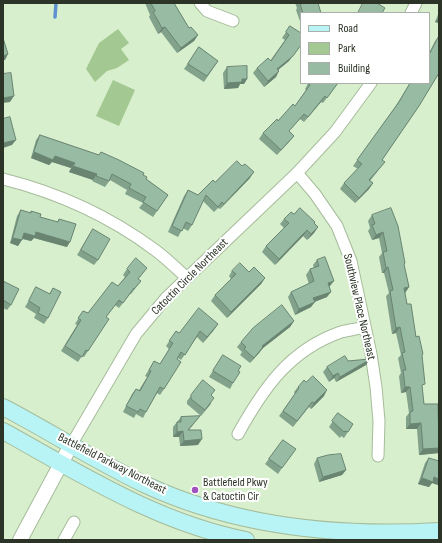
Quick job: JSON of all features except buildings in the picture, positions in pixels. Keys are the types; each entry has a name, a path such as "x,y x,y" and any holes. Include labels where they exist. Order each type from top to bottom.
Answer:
{"main road":[{"name":"Battlefield Parkway Northeast","path":"3,406 71,445 146,485 211,510 240,518 322,530 371,532 402,536 439,531"},
{"name":"Battlefield Parkway Northeast","path":"3,431 101,486 153,511 204,530 246,540"}],"street":[{"path":"200,3 207,11 233,21"},
{"path":"412,12 416,3"},
{"name":"Catoctin Circle Northeast","path":"20,540 71,445 136,334 166,298 297,173 335,132 371,84"},
{"name":"Southview Place Northeast","path":"297,173 315,194 337,226 351,261 376,387 379,421 378,456"},
{"path":"3,179 58,196 102,215 156,250 187,278"},
{"path":"238,434 266,388 276,375 296,357 318,342 341,332 365,327"},
{"path":"64,540 74,522"}],"green space":[{"path":"118,29 129,43 121,49 129,60 117,68 107,71 95,82 86,69 99,43"},
{"path":"113,80 135,90 119,126 96,116"}],"waterway":[{"path":"55,17 56,3"}],"place":[{"name":"Battlefield Pkwy & Catoctin Cir","path":"195,490"}]}
